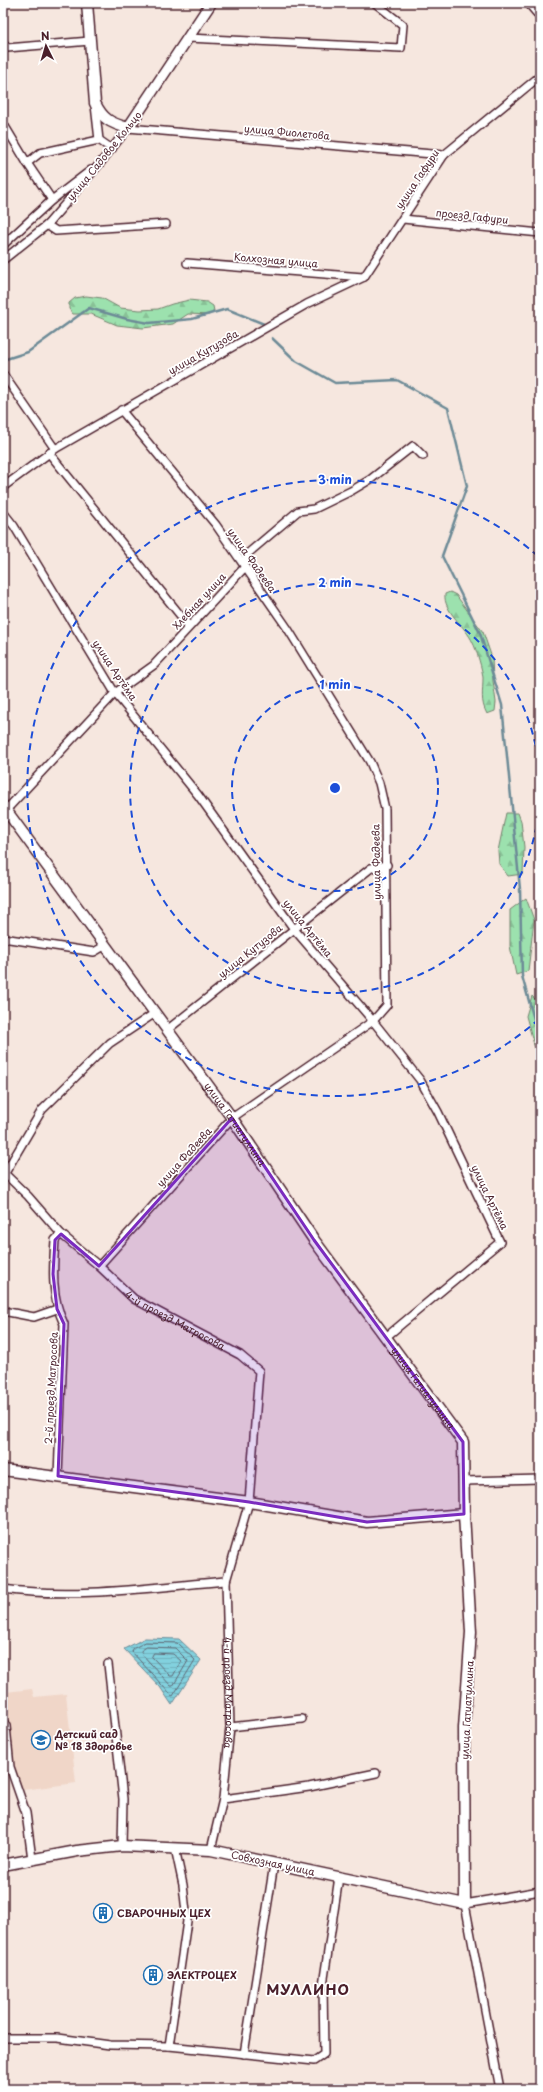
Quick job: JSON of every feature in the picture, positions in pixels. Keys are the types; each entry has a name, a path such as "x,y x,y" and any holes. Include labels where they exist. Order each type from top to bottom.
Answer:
{"street":[{"path":"87,3 98,140"},
{"name":"улица Садовое Кольцо","path":"3,260 47,225 112,149 128,128 211,3"},
{"path":"188,38 400,48 403,25 374,3"},
{"path":"528,3 540,17"},
{"path":"3,42 6,48 90,41"},
{"name":"улица Гафури","path":"364,278 444,155 540,76"},
{"path":"95,104 100,115 110,123 128,128"},
{"path":"3,122 27,163 52,200"},
{"name":"улица Фиолетова","path":"128,128 444,155"},
{"path":"27,163 40,153 98,140 112,149"},
{"path":"3,245 52,200 102,161"},
{"name":"проезд Гафури","path":"403,219 540,233"},
{"path":"47,225 56,231 166,224"},
{"name":"Колхозная улица","path":"187,263 364,278"},
{"name":"улица Кутузова","path":"3,487 52,451 121,410 307,304 364,278"},
{"path":"3,374 52,451 189,626"},
{"name":"улица Фадеева","path":"100,1266 232,1118 373,1021 387,1005 387,865 385,809 380,783 370,762 288,630 244,568 216,525 121,410"},
{"name":"Хлебная улица","path":"5,808 115,693 154,665 244,568 246,555 298,511 314,509 351,491 371,478 413,446 423,456"},
{"name":"улица Артёма","path":"3,512 14,526 115,693 198,795 294,929 373,1021 420,1080 438,1112 500,1242 386,1337"},
{"name":"улица Гатиатуллина","path":"5,808 232,1118 295,1212 464,1442 464,1514 471,1632 464,1728 465,1904 500,2089"},
{"name":"улица Кутузова","path":"167,1030 371,868 387,865"},
{"path":"3,938 94,952 106,945"},
{"path":"4,1173 42,1110 110,1043 155,1013"},
{"name":"4-й проезд Матросова","path":"4,1173 28,1196 61,1234 100,1266 134,1299 240,1355 259,1371 249,1502 226,1582 230,1727 223,1800 211,1850"},
{"name":"2-й проезд Матросова","path":"58,1476 64,1324 57,1309 53,1274 55,1240 61,1234"},
{"path":"3,1311 34,1317 57,1309"},
{"path":"3,1470 249,1502 367,1522 464,1514"},
{"path":"464,1481 540,1479"},
{"path":"3,1588 19,1591 85,1592 226,1582"},
{"path":"108,1664 123,1799 122,1846"},
{"path":"230,1727 302,1719"},
{"path":"3,1721 6,1726 6,1767 26,1813 32,1859"},
{"path":"223,1800 309,1787 376,1773"},
{"name":"Совхозная улица","path":"3,1864 122,1846 175,1848 211,1850 465,1904 540,1892"},
{"path":"169,2046 187,1921 183,1885 175,1848"},
{"path":"244,2054 274,1864"},
{"path":"3,2038 58,2038 110,2045 169,2046 314,2061 324,2054 323,1985 339,1877"}],"highlighted area":[{"path":"232,1118 314,1240 463,1442 464,1514 367,1522 249,1502 58,1476 64,1324 57,1309 53,1274 55,1240 61,1234 99,1266"}],"shaded area":[{"name":"Детский сад № 18 Здоровье","path":"32,1689 34,1697 66,1694 76,1783 15,1791 6,1692"}],"green space":[{"path":"86,296 102,298 120,308 140,310 158,309 189,300 207,302 213,306 214,311 209,315 188,314 173,324 143,328 117,325 91,314 73,314 69,309 69,303 75,298"},
{"path":"450,592 456,595 483,632 492,658 496,702 495,711 487,714 483,701 483,675 481,666 470,637 451,613 445,601 445,594"},
{"path":"506,813 518,813 521,821 524,847 523,874 508,876 499,864 498,851"},
{"path":"526,898 534,920 528,971 516,975 510,946 510,910"},
{"path":"532,996 540,1006 540,1060 526,1016"}],"water":[{"path":"145,1638 179,1639 201,1660 172,1705 160,1687 124,1649"}],"waterway":[{"path":"3,360 28,352 89,308 127,319 149,323 192,319 227,309 264,324"},
{"path":"272,338 296,361 335,383 397,380 448,408 467,486 442,556 480,633 502,705 520,889 522,976 540,1041"}],"place":[{"name":"Детский сад № 18 Здоровье","path":"41,1740"},
{"name":"СВАРОЧНЫХ ЦЕХ","path":"103,1913"},
{"name":"ЭЛЕКТРОЦЕХ","path":"153,1975"}],"district":[{"name":"МУЛЛИНО","path":"308,1990"}]}
